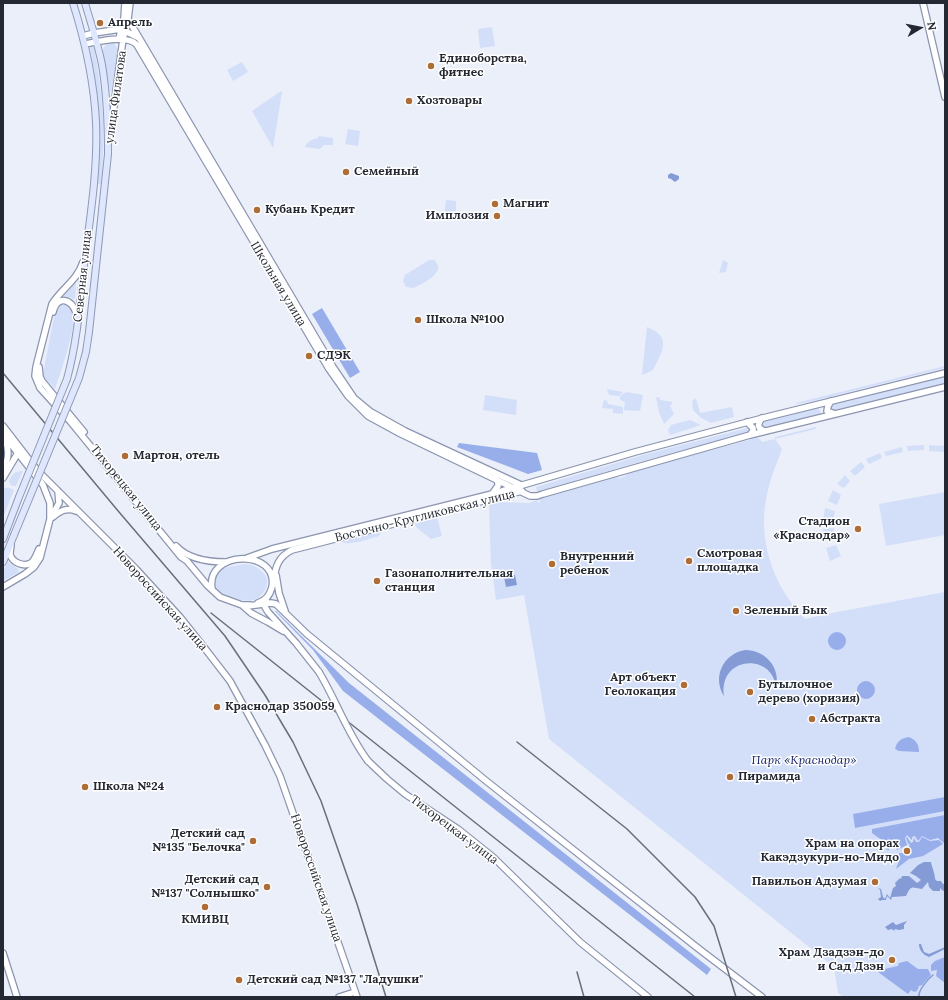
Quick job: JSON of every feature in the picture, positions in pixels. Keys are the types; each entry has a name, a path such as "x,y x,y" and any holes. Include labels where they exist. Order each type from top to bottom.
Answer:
{"main road":[{"name":"Северная улица","path":"3,539 67,380 78,326 94,171 96,121 85,44 73,3"},
{"name":"Северная улица","path":"3,562 79,378 86,352 89,332 108,154 105,86 94,33 85,3"},
{"path":"123,30 125,3"},
{"path":"123,30 128,19 130,3"},
{"path":"923,3 945,97"},
{"path":"926,3 945,83"},
{"name":"Школьная улица","path":"128,19 299,319 348,396 361,410 384,425 514,487"},
{"path":"83,36 94,33 123,30"},
{"name":"Школьная улица","path":"123,30 139,38"},
{"name":"улица Филатова","path":"108,154 123,30"},
{"path":"85,44 121,39"},
{"name":"Школьная улица","path":"121,39 131,40 137,45 195,137 333,367 354,398 371,412 395,426 522,488"},
{"name":"Тихорецкая улица","path":"85,256 76,277 56,297 52,304 35,376 40,388 70,421 182,557 212,589"},
{"name":"Тихорецкая улица","path":"78,326 76,311 73,305 63,300 58,302 52,313 39,371 42,381 178,549 194,557 226,562"},
{"name":"Восточно-Кругликовская улица","path":"272,589 278,561 281,557 292,550 522,488 635,452 762,418 945,373"},
{"name":"Восточно-Кругликовская улица","path":"247,558 272,549 492,494 514,487 522,488 530,496 537,496 750,435 945,387"},
{"path":"831,401 827,411 835,414"},
{"path":"817,404 824,409 820,418"},
{"path":"762,418 758,426 760,429 765,431"},
{"path":"747,422 754,428 750,435"},
{"name":"Новороссийская улица","path":"3,426 32,471 43,485 50,503 50,519"},
{"path":"3,435 8,452 8,458 3,471"},
{"name":"Новороссийская улица","path":"3,435 136,569 180,617 230,681 280,776 356,994"},
{"path":"3,478 19,451"},
{"path":"492,494 498,486 495,478"},
{"path":"3,587 34,567 40,558 50,519 58,504 58,491"},
{"path":"50,519 68,509 81,514"},
{"path":"12,540 10,554 13,560 23,565 31,563 35,559 46,532"},
{"path":"289,616 272,589 272,580 267,569 257,560 247,558 226,562 213,574 210,581 212,589 220,597 245,605 276,604 307,634 485,780 762,997"},
{"path":"276,569 278,593 285,611"},
{"path":"245,605 261,602 267,597 272,589"},
{"path":"266,604 267,597"},
{"name":"Тихорецкая улица","path":"266,604 265,607 268,612 291,637 319,672 347,730 357,747 368,761 405,794 458,830 493,857 580,942 648,997"},
{"name":"Тихорецкая улица","path":"245,605 251,613 291,637"},
{"path":"3,953 17,997"},
{"path":"339,997 356,994"}],"green space":[{"path":"492,27 495,46 480,48 478,29"},
{"path":"108,42 114,43 118,50 112,92 110,91 103,51"},
{"path":"91,46 94,48 100,82 103,115 103,166 100,185 97,183 99,165 99,115 96,82 90,48"},
{"path":"242,62 248,72 233,81 227,70"},
{"path":"281,91 282,92 273,148 252,111"},
{"path":"348,129 360,131 358,146 345,144"},
{"path":"319,136 333,138 333,145 324,145 320,149 305,147 308,142 318,138"},
{"path":"446,200 456,201 456,220 444,218"},
{"path":"429,260 434,260 438,264 438,269 433,277 414,288 406,287 403,281 405,275"},
{"path":"723,260 728,263 726,272 719,273"},
{"path":"76,283 75,299 64,296 63,294"},
{"path":"61,305 68,306 72,309 73,325 68,348 55,389 43,374 55,312"},
{"path":"647,327 660,335 663,340 663,346 660,357 653,370 642,375"},
{"path":"945,366 945,368 796,404 796,403"},
{"path":"945,377 945,383 832,411 830,410 831,405"},
{"path":"607,389 623,392 619,396 609,395"},
{"path":"626,392 643,395 640,411 624,410 625,402 620,400 620,396"},
{"path":"485,395 517,400 516,415 483,410"},
{"path":"656,397 660,398 660,400 673,402 670,406 674,414 664,424 659,412"},
{"path":"696,398 700,413 732,407 734,417 711,423 701,418 693,410 692,401"},
{"path":"604,400 607,401 608,404 623,407 623,414 613,413 613,409 602,408"},
{"path":"818,408 821,412 819,414 763,428 761,427 762,422"},
{"path":"690,420 701,425 670,435 668,430 671,425"},
{"path":"816,427 816,429 775,439 775,437"},
{"path":"747,428 750,430 749,432 537,492 536,487 643,455"},
{"path":"428,438 493,468 492,469"},
{"name":"Парк «Краснодар»","path":"756,438 760,439 762,442 775,439 782,449 768,490 764,525 766,543 776,576 793,606 805,619 945,592 945,997 844,997 838,993 834,967 549,739 524,595 496,600 491,564 489,504 496,502 529,503 537,500 538,503 540,502 539,499 616,477 621,478 628,473"},
{"path":"924,445 924,450 908,451 907,446"},
{"path":"929,445 944,446 944,452 929,451"},
{"path":"902,447 903,452 886,456 884,452"},
{"path":"880,453 882,458 869,464 866,459"},
{"path":"861,462 865,467 855,476 850,471"},
{"path":"23,471 16,486 12,486 9,482 11,476 14,473"},
{"path":"845,475 850,481 844,488 837,484"},
{"path":"4,488 14,490 3,518 3,490"},
{"path":"833,490 841,495 837,505 828,501"},
{"path":"945,492 945,535 886,546 879,504"},
{"path":"825,508 835,511 833,522 823,521"},
{"path":"437,517 442,536 431,539 414,524 415,523"},
{"path":"834,528 835,539 824,541 823,529"},
{"path":"383,529 379,536 353,543 344,543 340,541 340,540"},
{"path":"836,545 841,556 830,561 826,548"},
{"path":"8,562 18,569 19,572 3,581 3,571"},
{"path":"245,564 259,569 266,576 267,585 262,595 254,600 240,600 221,593 214,588 215,575 218,571 228,567"}],"shaded area":[{"path":"671,173 679,176 679,179 675,182 668,178 668,175"},
{"path":"322,308 360,372 350,378 312,314"},
{"path":"459,443 537,453 542,470 528,474 457,447"},
{"path":"515,575 517,585 506,587 504,577"},
{"path":"275,611 349,683 711,969 707,975 343,691 313,650"},
{"path":"833,632 841,632 846,637 844,648 841,650 833,650 828,645 828,637"},
{"path":"745,650 759,653 770,661 776,673 776,688 773,676 766,668 757,664 747,664 737,666 729,673 724,683 724,696 719,681 722,667 731,656 737,652"},
{"path":"862,681 870,681 875,686 873,697 870,699 862,699 857,694 857,686"},
{"path":"909,737 914,739 917,743 919,752 899,751 895,749 900,740"},
{"path":"945,797 945,811 855,828 853,814"},
{"path":"945,815 945,844 938,838 930,840 922,836 918,841 915,836 912,837 912,840 907,835 905,838 907,845 897,850 891,841 889,841 889,850 887,850 883,841 872,833 872,829"},
{"path":"907,837 911,843 913,842 914,838 916,842 919,842 922,837 930,841 939,840 943,844 923,856 909,859 896,869 899,861 899,853 905,853 909,856 912,853 908,848 910,845 906,838"},
{"path":"924,862 931,862 935,879 937,881 941,881 945,885 945,890 943,891 940,888 940,891 933,891 929,887 928,882 922,889 913,887 910,888 906,896 892,897 891,900 887,896 886,900 880,901 878,899 881,897 880,890 878,888 881,889 885,899 887,894 890,898 893,888 896,886 895,883 900,878 901,879 902,876 909,876 917,883 921,880 910,873 918,865"},
{"path":"907,921 904,925 904,929 895,929 894,931 892,929 888,930 885,927 893,922 896,925"},
{"path":"919,944 921,944 924,952 929,954 945,947 945,949 929,957 922,952"},
{"path":"945,957 945,983 936,976 937,970 931,971 931,965 935,961"},
{"path":"907,961 918,969 928,969 931,975 922,985 919,986 917,991 914,992 911,990 908,994 878,972 880,970 898,966 899,963"}],"waterway":[{"path":"919,997 922,988 933,975"}],"railway":[{"path":"3,373 225,636 265,695 293,742 321,801 357,904 386,997"},
{"path":"211,613 695,997"},
{"path":"517,742 627,829 695,897 714,926 736,997"},
{"path":"577,972 584,997"}],"place":[{"name":"Апрель","path":"100,23"},
{"name":"Единоборства, фитнес","path":"431,66"},
{"name":"Хозтовары","path":"409,101"},
{"name":"Семейный","path":"346,172"},
{"name":"Магнит","path":"495,204"},
{"name":"Кубань Кредит","path":"257,210"},
{"name":"Имплозия","path":"497,216"},
{"name":"Школа №100","path":"418,320"},
{"name":"СДЭК","path":"309,356"},
{"name":"Мартон, отель","path":"125,456"},
{"name":"Стадион «Краснодар»","path":"858,529"},
{"name":"Смотровая площадка","path":"689,561"},
{"name":"Внутренний ребенок","path":"552,564"},
{"name":"Газонаполнительная станция","path":"377,581"},
{"name":"Зеленый Бык","path":"736,611"},
{"name":"Арт объект Геолокация","path":"684,685"},
{"name":"Бутылочное дерево (хоризия)","path":"750,692"},
{"name":"Краснодар 350059","path":"217,707"},
{"name":"Абстракта","path":"812,719"},
{"name":"Пирамида","path":"730,777"},
{"name":"Школа №24","path":"85,787"},
{"name":"Детский сад №135 \"Белочка\"","path":"253,841"},
{"name":"Храм на опорах Какэдзукури-но-Мидо","path":"907,851"},
{"name":"Павильон Адзумая","path":"875,882"},
{"name":"Детский сад №137 \"Солнышко\"","path":"267,887"},
{"name":"КМИВЦ","path":"205,907"},
{"name":"Храм Дзадзэн-до и Сад Дзэн","path":"892,960"},
{"name":"Детский сад №137 \"Ладушки\"","path":"239,980"}]}
